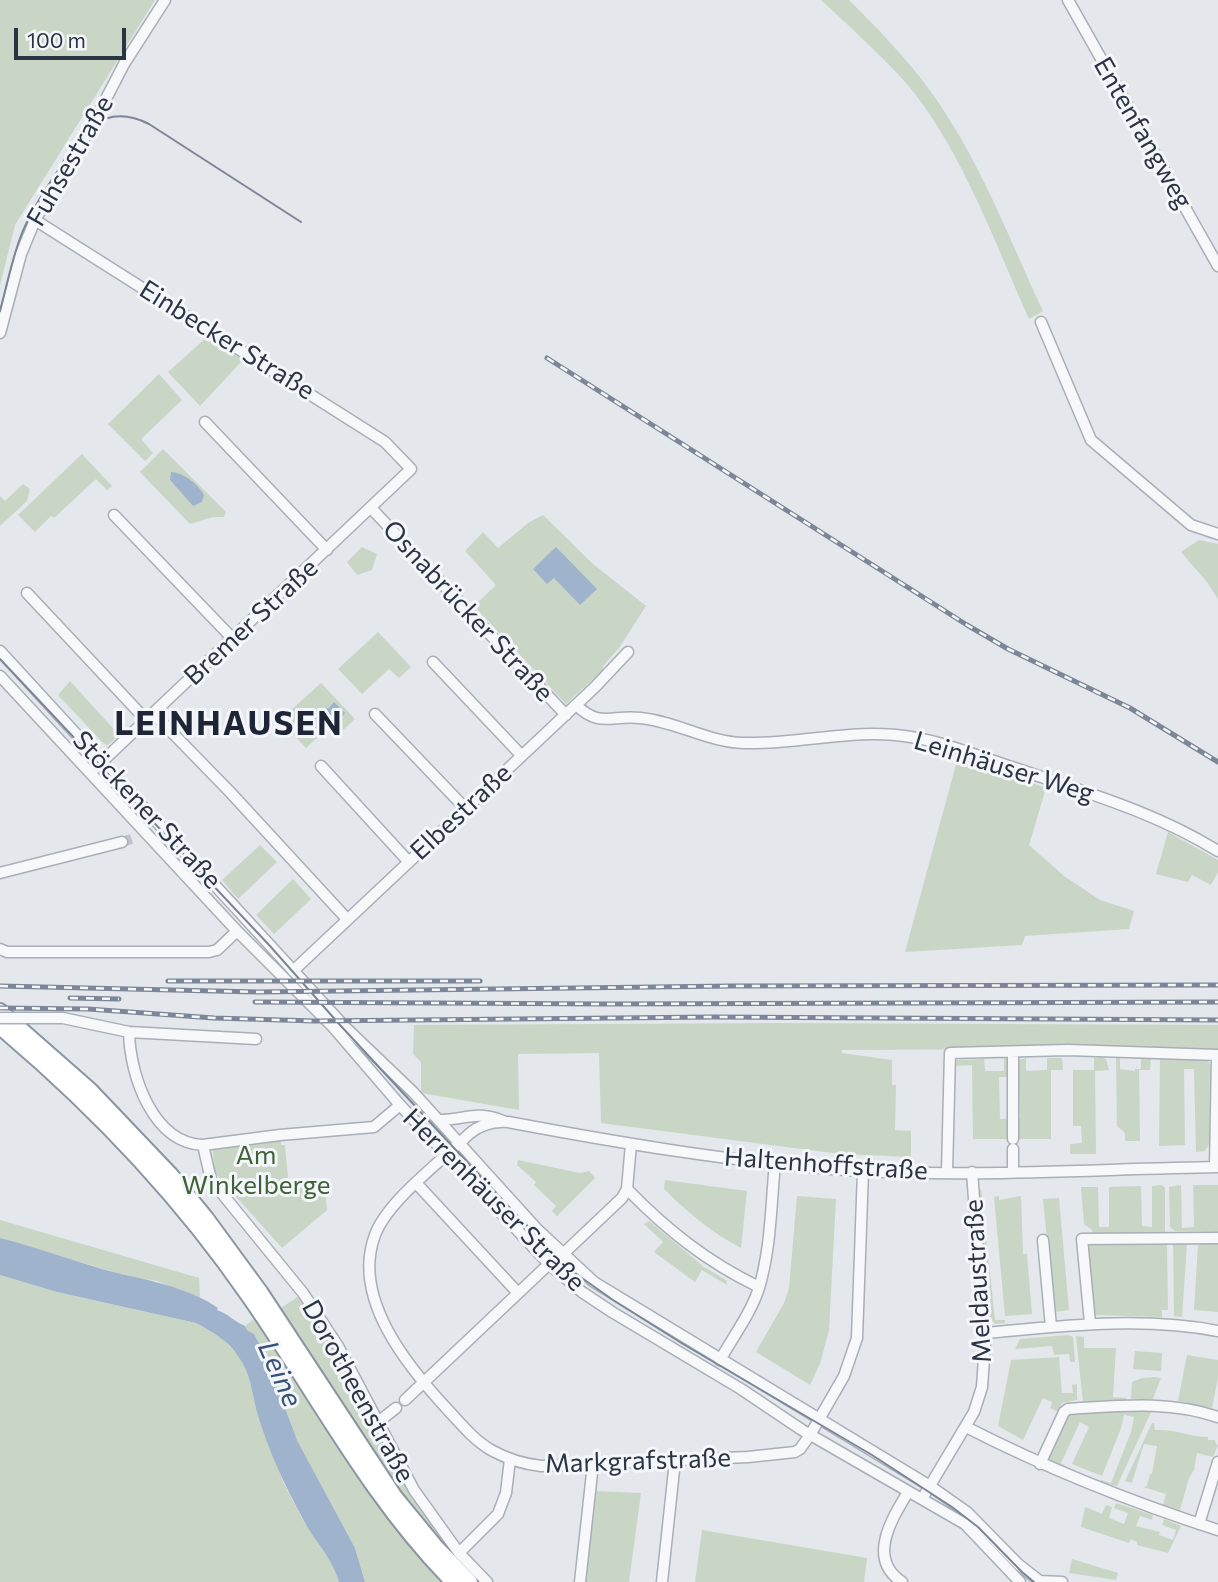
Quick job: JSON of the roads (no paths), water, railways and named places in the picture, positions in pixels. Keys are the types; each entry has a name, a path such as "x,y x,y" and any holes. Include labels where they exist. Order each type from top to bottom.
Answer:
{"highway":[{"path":"0,1011 90,1090 206,1218 261,1293 395,1497 436,1548 470,1582"},
{"path":"0,1027 39,1059 106,1124 197,1226 252,1300 385,1504 426,1555 453,1582"}],"street":[{"name":"Fuhsestraße","path":"0,333 20,254 35,220 93,124 124,64 164,0"},
{"name":"Entenfangweg","path":"1068,0 1218,266"},
{"name":"Einbecker Straße","path":"35,220 385,442 411,469"},
{"path":"1041,322 1091,440 1191,525 1218,534"},
{"path":"205,422 327,550"},
{"name":"Bremer Straße","path":"90,774 411,469"},
{"name":"Osnabrücker Straße","path":"371,508 566,715"},
{"path":"114,514 233,639"},
{"path":"27,593 151,718 230,792 347,919"},
{"name":"Stöckener Straße","path":"0,651 293,971"},
{"name":"Elbestraße","path":"293,971 566,715 628,652"},
{"path":"433,662 521,755"},
{"name":"Stöckener Straße","path":"0,676 279,973"},
{"name":"Leinhäuser Weg","path":"576,705 593,718 640,718 739,743 770,743 846,733 890,734 936,742 1124,805 1183,830 1218,851"},
{"path":"375,714 465,808"},
{"path":"321,766 408,861"},
{"path":"135,838 148,834"},
{"path":"0,873 122,842"},
{"path":"0,949 7,952 209,952 217,950 237,931"},
{"name":"Herrenhäuser Straße","path":"293,971 439,1120 538,1230 594,1282 930,1486 967,1513 1017,1564 1039,1581 1062,1582"},
{"name":"Herrenhäuser Straße","path":"279,973 350,1046 400,1105 549,1264 582,1292 741,1389 810,1435 949,1513 974,1531 1020,1582"},
{"path":"0,1017 63,1018 129,1032 256,1039"},
{"path":"129,1032 139,1084 150,1109 172,1135 184,1142 203,1145 374,1127 400,1105"},
{"path":"947,1172 950,1053 1068,1050 1217,1055 1217,1167"},
{"path":"1013,1052 1013,1171"},
{"path":"439,1120 481,1115 508,1122"},
{"name":"Haltenhoffstraße","path":"447,1155 481,1125 508,1122 631,1144 775,1163 863,1171 972,1172 1217,1167"},
{"path":"564,1254 622,1198 627,1189 631,1144"},
{"name":"Dorotheenstraße","path":"203,1145 211,1180 303,1293 338,1346 414,1490 459,1553 487,1582"},
{"name":"Markgrafstraße","path":"447,1155 382,1220 370,1250 372,1288 379,1311 402,1356 471,1435 489,1449 510,1459 541,1466 674,1461 795,1452 810,1435"},
{"path":"720,1360 746,1317 759,1287 767,1242 775,1163"},
{"path":"810,1435 844,1377 858,1334 863,1171"},
{"name":"Meldaustraße","path":"922,1499 966,1427 982,1387 985,1334 972,1172"},
{"path":"417,1184 518,1293"},
{"path":"627,1189 656,1219 709,1261 759,1287"},
{"path":"1090,1324 1082,1239 1218,1238"},
{"path":"1043,1240 1051,1327"},
{"path":"405,1400 549,1264"},
{"path":"985,1334 1090,1324 1170,1325 1218,1331"},
{"path":"1040,1464 1064,1412 1068,1409 1153,1405 1176,1407 1218,1417"},
{"path":"378,1422 396,1408"},
{"path":"966,1427 1040,1464 1116,1495 1218,1530"},
{"path":"459,1553 498,1514 506,1493 510,1459"},
{"path":"662,1582 674,1461"},
{"path":"1199,1524 1218,1462"},
{"path":"580,1582 593,1464"},
{"path":"902,1582 889,1570 883,1557 883,1546 894,1515 908,1492"}],"water":[{"path":"171,472 181,474 194,483 204,495 202,502 193,506 170,480"},
{"path":"556,547 597,589 580,605 554,578 547,584 533,569"},
{"path":"334,702 345,713 341,719 336,715 329,719 319,732 312,731 306,725 306,718 316,710 329,708"},
{"path":"0,1238 184,1291 218,1308 217,1310 254,1334 264,1352 297,1440 355,1548 365,1582 339,1582 333,1566 304,1521 284,1481 266,1440 245,1369 229,1345 196,1323 57,1292 0,1275"}],"tunnel":[{"path":"122,842 135,838"}],"tram line":[{"path":"0,311 18,242 34,209 74,146 93,125 105,119 117,116 149,124 301,222"},
{"path":"0,659 270,946 504,1202 572,1271 683,1344 872,1455 952,1507 978,1527 1034,1582"}],"railway":[{"path":"547,358 967,625 1008,649 1130,708 1218,762"},
{"path":"168,981 480,981"},
{"path":"0,986 258,992 732,986 1218,985"},
{"path":"70,998 119,999"},
{"path":"255,1002 1218,1002"},
{"path":"0,1008 88,1009 214,1018 315,1021 713,1017 1218,1020"}],"district":[{"name":"LEINHAUSEN","path":"229,724"}],"park label":[{"name":"Am Winkelberge","path":"256,1170"}],"water label":[{"name":"Leine","path":"280,1374"}]}
